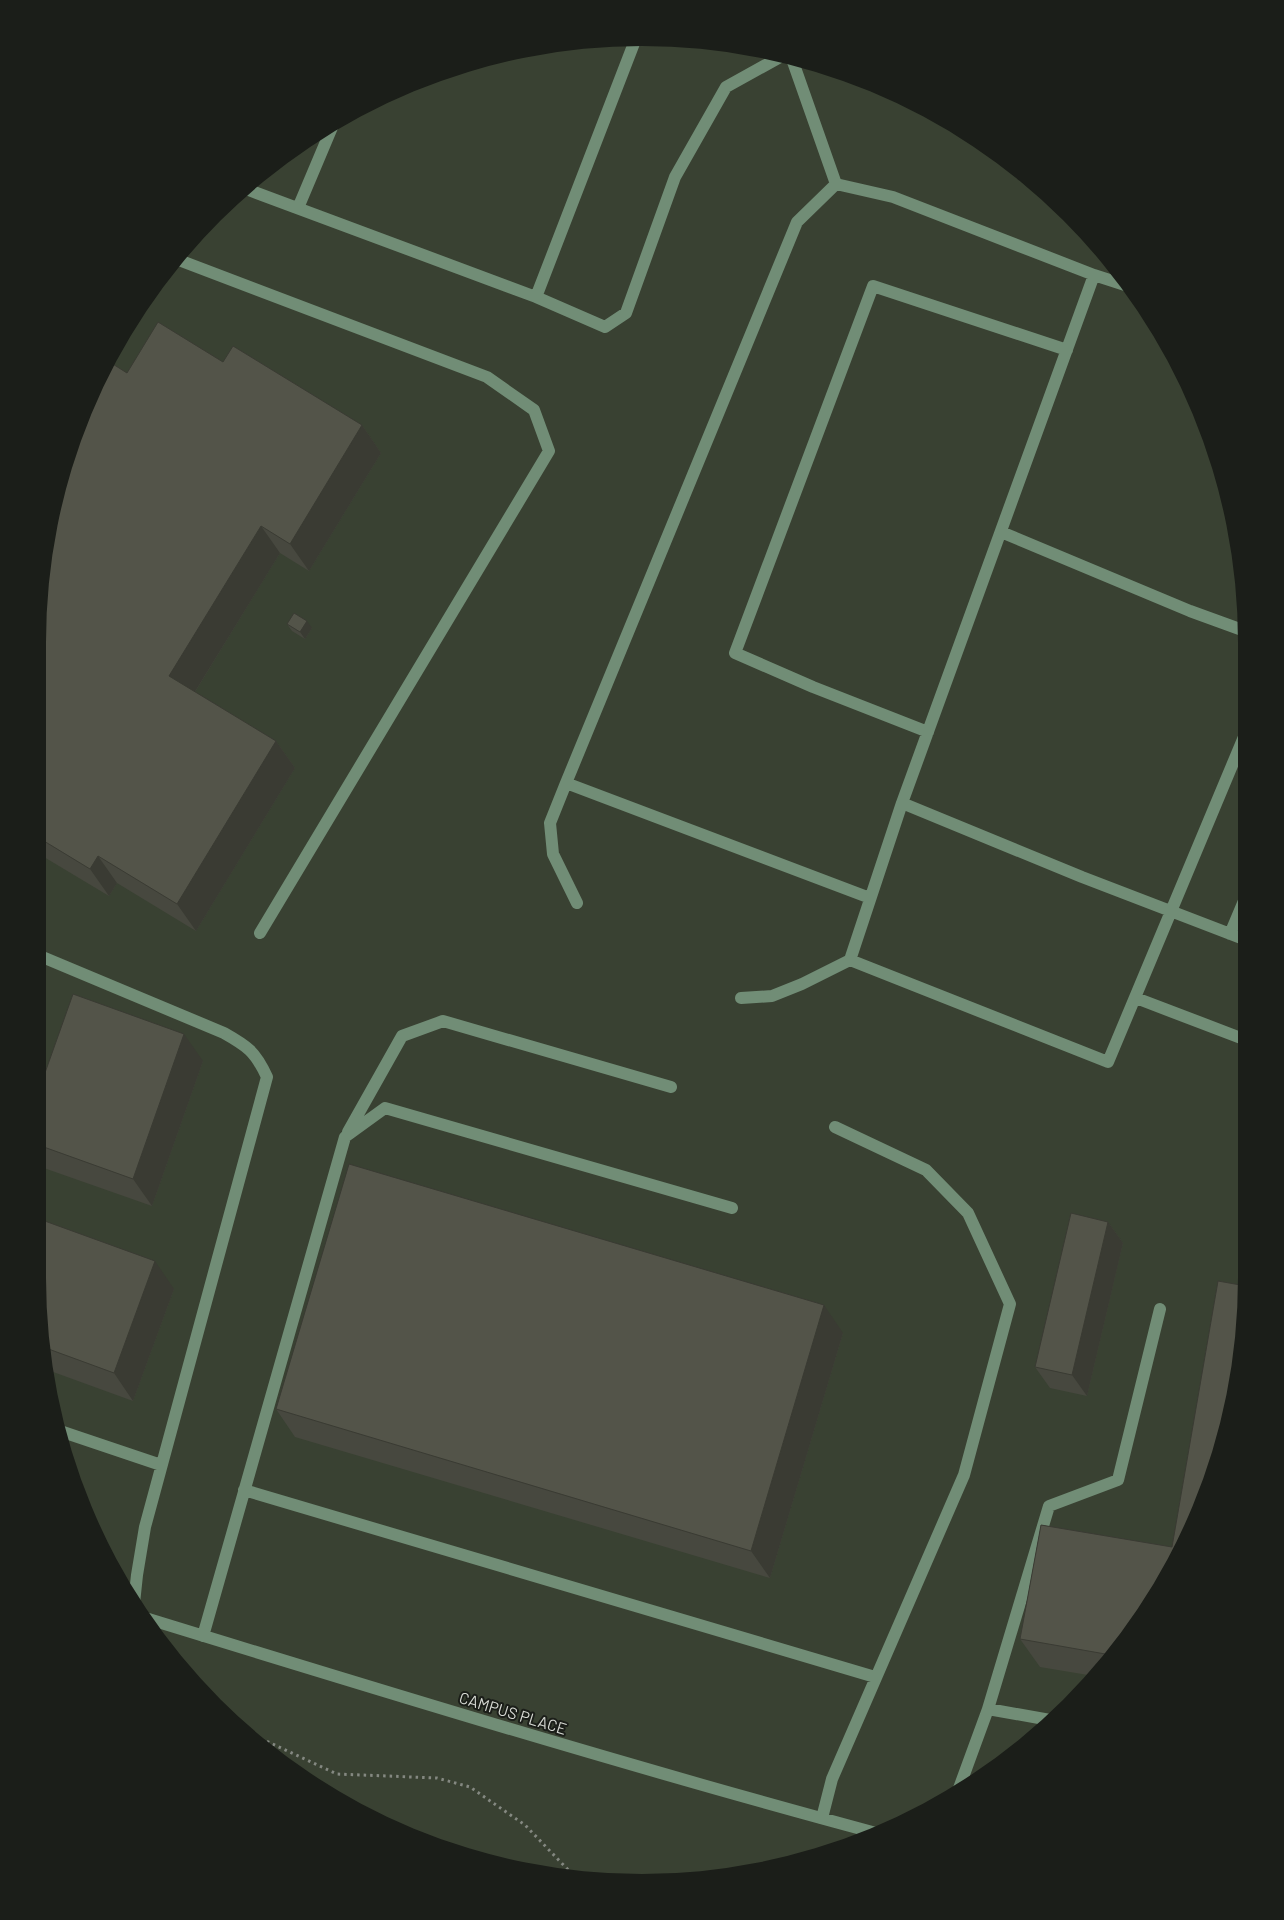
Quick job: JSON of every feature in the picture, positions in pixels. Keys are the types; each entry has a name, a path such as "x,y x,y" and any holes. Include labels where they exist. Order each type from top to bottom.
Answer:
{"street":[{"path":"536,297 633,46"},
{"path":"253,191 536,297 606,327 626,313 675,178 726,87 772,61"},
{"path":"795,67 836,184"},
{"path":"298,208 327,137"},
{"path":"836,184 893,197 1117,283"},
{"path":"577,903 553,854 550,823 797,222 836,184"},
{"path":"183,262 487,377 534,410 550,452 260,933"},
{"path":"741,998 772,996 802,984 850,960 902,803 1094,275"},
{"path":"928,732 813,687 735,653 873,286 1067,350"},
{"path":"1001,532 1190,611 1237,626"},
{"path":"850,960 1108,1062 1238,751"},
{"path":"566,783 870,898"},
{"path":"902,803 1082,877 1238,937"},
{"path":"1230,934 1238,915"},
{"path":"46,959 224,1033 247,1046 259,1060 267,1076 145,1527 135,1591"},
{"path":"1136,998 1238,1037"},
{"path":"203,1636 345,1137 402,1036 443,1021 671,1088"},
{"path":"345,1137 385,1108 732,1208"},
{"path":"822,1818 832,1779 964,1475 1010,1304 968,1213 926,1170 835,1127"},
{"path":"962,1780 988,1709 1049,1506 1118,1480 1160,1309"},
{"path":"67,1433 162,1465"},
{"path":"244,1490 875,1677"},
{"name":"CAMPUS PLACE","path":"155,1621 552,1742 866,1829"},
{"path":"988,1709 1043,1719"}],"path":[{"path":"268,1742 337,1774 437,1778 470,1787 524,1825 567,1869"}],"shaded area":[{"path":"642,46 720,51 796,67 833,78 870,92 940,126 1005,169 1035,194 1090,249 1115,279 1158,344 1192,414 1206,451 1226,526 1233,564 1238,642 1238,1278 1233,1356 1217,1432 1192,1506 1158,1576 1115,1641 1090,1671 1035,1726 1005,1751 940,1794 870,1828 796,1853 720,1869 642,1874 564,1869 488,1853 451,1842 414,1828 344,1794 279,1751 221,1699 169,1641 126,1576 92,1506 78,1469 58,1394 51,1356 46,1278 46,642 51,564 67,488 92,414 126,344 169,279 194,249 249,194 279,169 344,126 379,108 451,78 488,67 564,51 603,48"}],"building":[{"path":"158,322 223,362 233,346 362,425 290,544 261,526 169,676 276,741 177,904 98,856 90,869 46,842 46,642 51,564 67,488 92,414 115,365 127,373"},
{"path":"294,613 307,621 300,632 287,624"},
{"path":"73,994 184,1034 133,1179 46,1148 46,1070"},
{"path":"349,1164 824,1305 751,1551 276,1409"},
{"path":"1071,1213 1108,1222 1072,1375 1035,1367"},
{"path":"46,1221 155,1261 114,1373 51,1350 46,1278"},
{"path":"1218,1281 1238,1285 1233,1356 1217,1432 1192,1506 1158,1576 1115,1641 1104,1654 1020,1639 1041,1525 1172,1547"}]}
